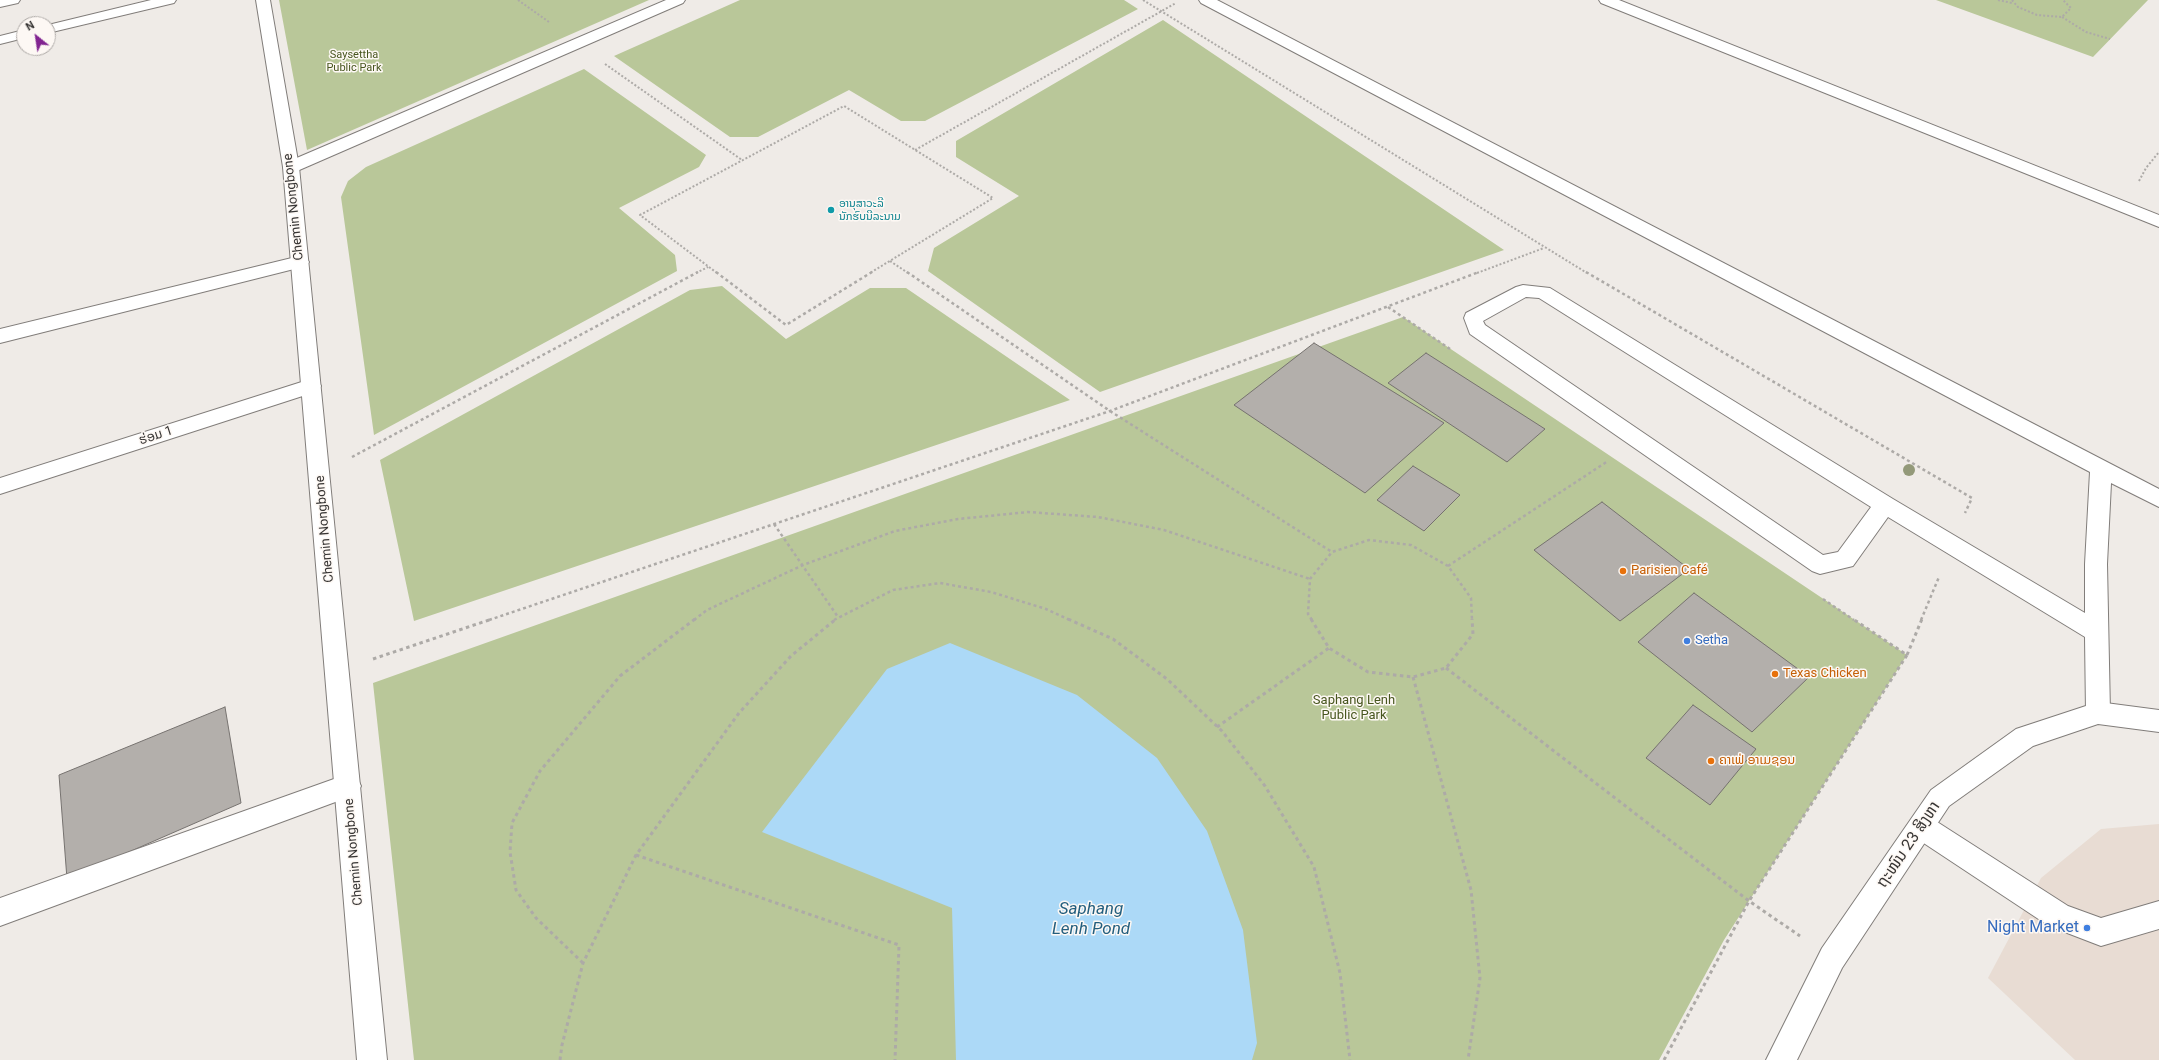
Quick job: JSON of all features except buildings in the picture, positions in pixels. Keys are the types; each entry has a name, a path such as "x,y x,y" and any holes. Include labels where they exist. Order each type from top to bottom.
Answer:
{"street":[{"path":"0,3 13,0"},
{"path":"56,27 169,0"},
{"name":"Chemin Nongbone","path":"263,0 291,167 338,671 372,1060"},
{"path":"291,167 678,0"},
{"path":"1206,0 2159,499"},
{"path":"1606,0 2159,221"},
{"path":"0,40 16,36"},
{"path":"0,336 300,262"},
{"path":"1886,505 1845,560 1820,565 1476,328 1473,318 1523,291 1543,292 1886,505 2097,632"},
{"name":"ຮ່ອມ 1","path":"0,486 311,386"},
{"path":"2098,713 2096,564 2100,468"},
{"name":"ຖະໜົນ 23 ສິງຫາ","path":"1781,1060 1832,958 1922,827 1940,798 2024,737 2098,713 2159,720"},
{"path":"0,912 348,786"},
{"path":"1922,827 2059,916 2101,932 2159,915"}],"path":[{"path":"518,0 540,15"},
{"path":"915,150 1181,0"},
{"path":"1998,0 2012,1 2037,15 2062,17 2086,32 2110,40"},
{"path":"2062,17 2068,13 2071,8 2063,0"},
{"path":"576,44 742,160"},
{"path":"844,106 993,198 786,325 640,215 742,160 844,106"},
{"path":"338,671 1110,411 1544,248"},
{"path":"890,261 1110,411 1332,552"},
{"path":"320,475 708,266"},
{"path":"1387,307 1453,351"},
{"path":"1448,566 1612,458 1637,438"},
{"path":"583,963 536,918 516,890 510,852 512,823 540,771 620,676 654,648 707,610 803,565 895,531 958,519 1028,512 1098,517 1164,530 1310,579"},
{"path":"774,524 838,617"},
{"path":"1369,540 1411,545 1448,566 1471,598 1473,634 1446,668 1413,678 1368,672 1329,648 1308,614 1310,579 1332,552 1369,540"},
{"path":"560,1060 562,1045 583,963 636,855 693,774 739,713 792,656 838,617 893,590 940,583 991,592 1046,609 1113,640 1167,679 1217,727 1265,786 1314,867 1340,973 1350,1060"},
{"path":"1666,1059 1749,901 1907,655 1822,598"},
{"path":"1217,727 1329,648"},
{"path":"1446,668 1749,901 1832,958"},
{"path":"1413,678 1471,890 1480,978 1468,1060"},
{"path":"636,855 899,945 895,1060"}],"shaded area":[{"name":"Night Market","path":"2159,824 2159,1060 2075,1060 1988,978 2041,878 2101,829"}],"green space":[{"name":"Saysettha Public Park","path":"279,0 649,0 307,150"},
{"path":"740,0 1124,0 1138,9 925,121 901,121 849,90 758,137 730,137 614,56"},
{"path":"1936,0 2148,0 2093,57"},
{"path":"1163,20 1504,250 1100,392 928,271 934,248 1019,196 956,157 956,141"},
{"path":"584,69 706,155 699,167 619,208 675,255 677,271 374,435 341,197 348,181 366,167"},
{"path":"722,286 786,339 870,288 906,288 1070,400 414,621 380,460 690,290"},
{"name":"Saphang Lenh Public Park","path":"1403,317 1907,655 1724,940 1659,1060 414,1060 373,683"}],"water":[{"name":"Saphang Lenh Pond","path":"950,643 1077,695 1157,758 1207,831 1243,930 1257,1043 1252,1060 956,1060 952,908 762,832 887,669"}],"place":[{"name":"ອານຸສາວະລີ ນັກຮົບນີລະນາມ","path":"831,210"},
{"name":"Parisien Café","path":"1623,571"},
{"name":"Setha","path":"1687,641"},
{"name":"Texas Chicken","path":"1775,674"},
{"name":"ຄາເຟ່ ອາເມຊອນ","path":"1711,761"},
{"name":"Night Market","path":"2087,928"}]}
